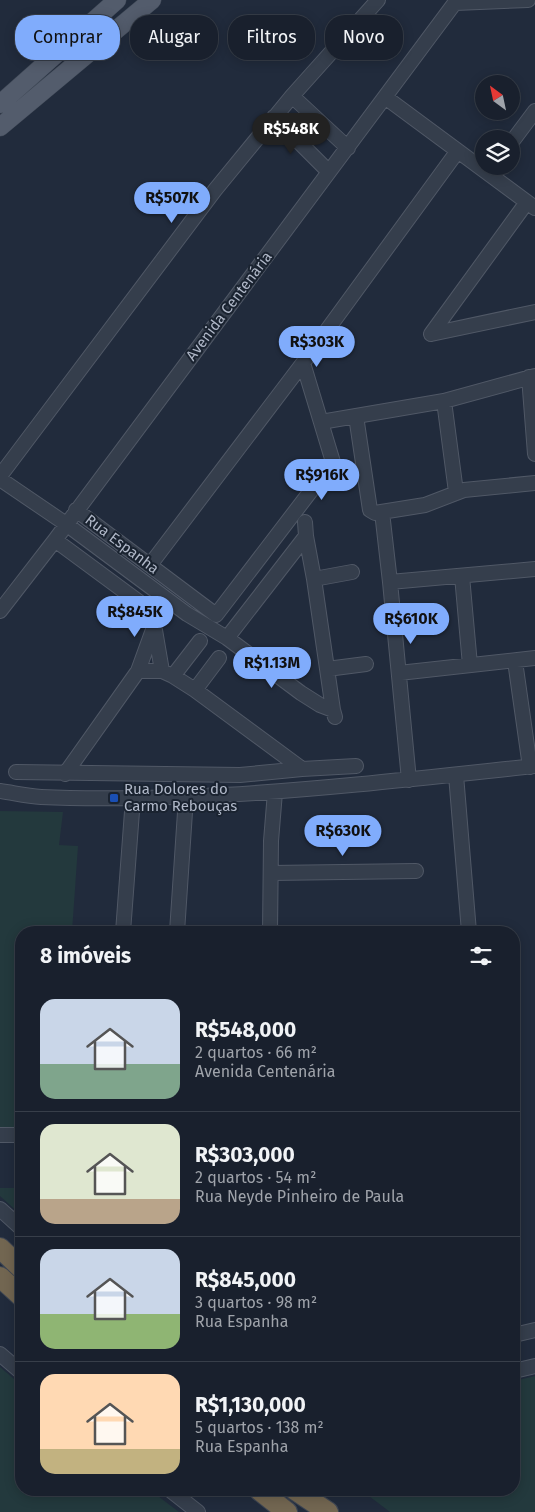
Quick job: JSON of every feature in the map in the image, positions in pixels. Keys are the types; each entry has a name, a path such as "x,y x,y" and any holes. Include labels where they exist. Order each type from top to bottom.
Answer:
{"highway":[{"path":"0,1248 15,1262"},
{"path":"0,1277 15,1291"},
{"path":"267,1496 287,1512"},
{"path":"304,1496 328,1512"}],"main road":[{"path":"0,104 117,0"},
{"path":"122,0 108,12 106,17 114,24 128,20"},
{"path":"0,127 152,0"}],"street":[{"path":"304,522 334,713 300,693 227,638 187,614 66,524 0,478 215,190 292,96 378,0"},
{"path":"456,2 528,0"},
{"name":"Avenida Centenária","path":"0,611 456,2"},
{"path":"292,96 348,148"},
{"path":"385,98 457,152 475,161"},
{"path":"520,132 535,111"},
{"path":"274,117 329,172"},
{"path":"150,565 303,362 457,152"},
{"path":"498,175 531,205 431,334 535,312"},
{"path":"303,362 321,422 444,401 532,377 535,454"},
{"path":"444,401 456,492"},
{"path":"356,416 390,582 409,780"},
{"name":"Rua Espanha","path":"76,510 216,615 333,462 321,422"},
{"path":"376,511 426,505 464,490 535,483"},
{"path":"227,638 306,536"},
{"path":"55,540 139,602 154,627 167,673"},
{"path":"390,582 535,569"},
{"path":"120,588 132,572"},
{"path":"314,579 352,572"},
{"path":"462,576 470,665"},
{"path":"65,774 138,671 154,627"},
{"path":"167,673 200,641"},
{"path":"195,690 219,658"},
{"path":"399,673 535,658"},
{"path":"0,801 40,797 186,797 275,792 409,780 532,766 514,661"},
{"path":"327,668 366,664"},
{"path":"138,671 167,673 195,690 302,769"},
{"path":"16,772 240,775 356,766"},
{"path":"456,775 469,926"},
{"path":"0,791 40,797"},
{"path":"270,926 275,792"},
{"path":"176,926 186,797"},
{"path":"123,926 133,798"},
{"path":"271,873 416,871"},
{"path":"0,1135 15,1135"},
{"path":"0,1209 15,1223"},
{"path":"520,1334 535,1330"},
{"path":"0,1354 15,1367"},
{"path":"520,1370 535,1366"},
{"path":"178,1496 198,1512"}],"green space":[{"path":"0,811 63,812 59,845 78,846 72,926 15,926 15,1127 0,1127"},
{"path":"0,1188 15,1188 15,1210 0,1196"},
{"path":"0,1367 15,1380 15,1496 158,1496 179,1512 0,1512"},
{"path":"535,1376 535,1512 390,1512 369,1496 520,1496 520,1380"}],"place":[{"name":"Rua Dolores do Carmo Rebouças","path":"114,798"}]}
